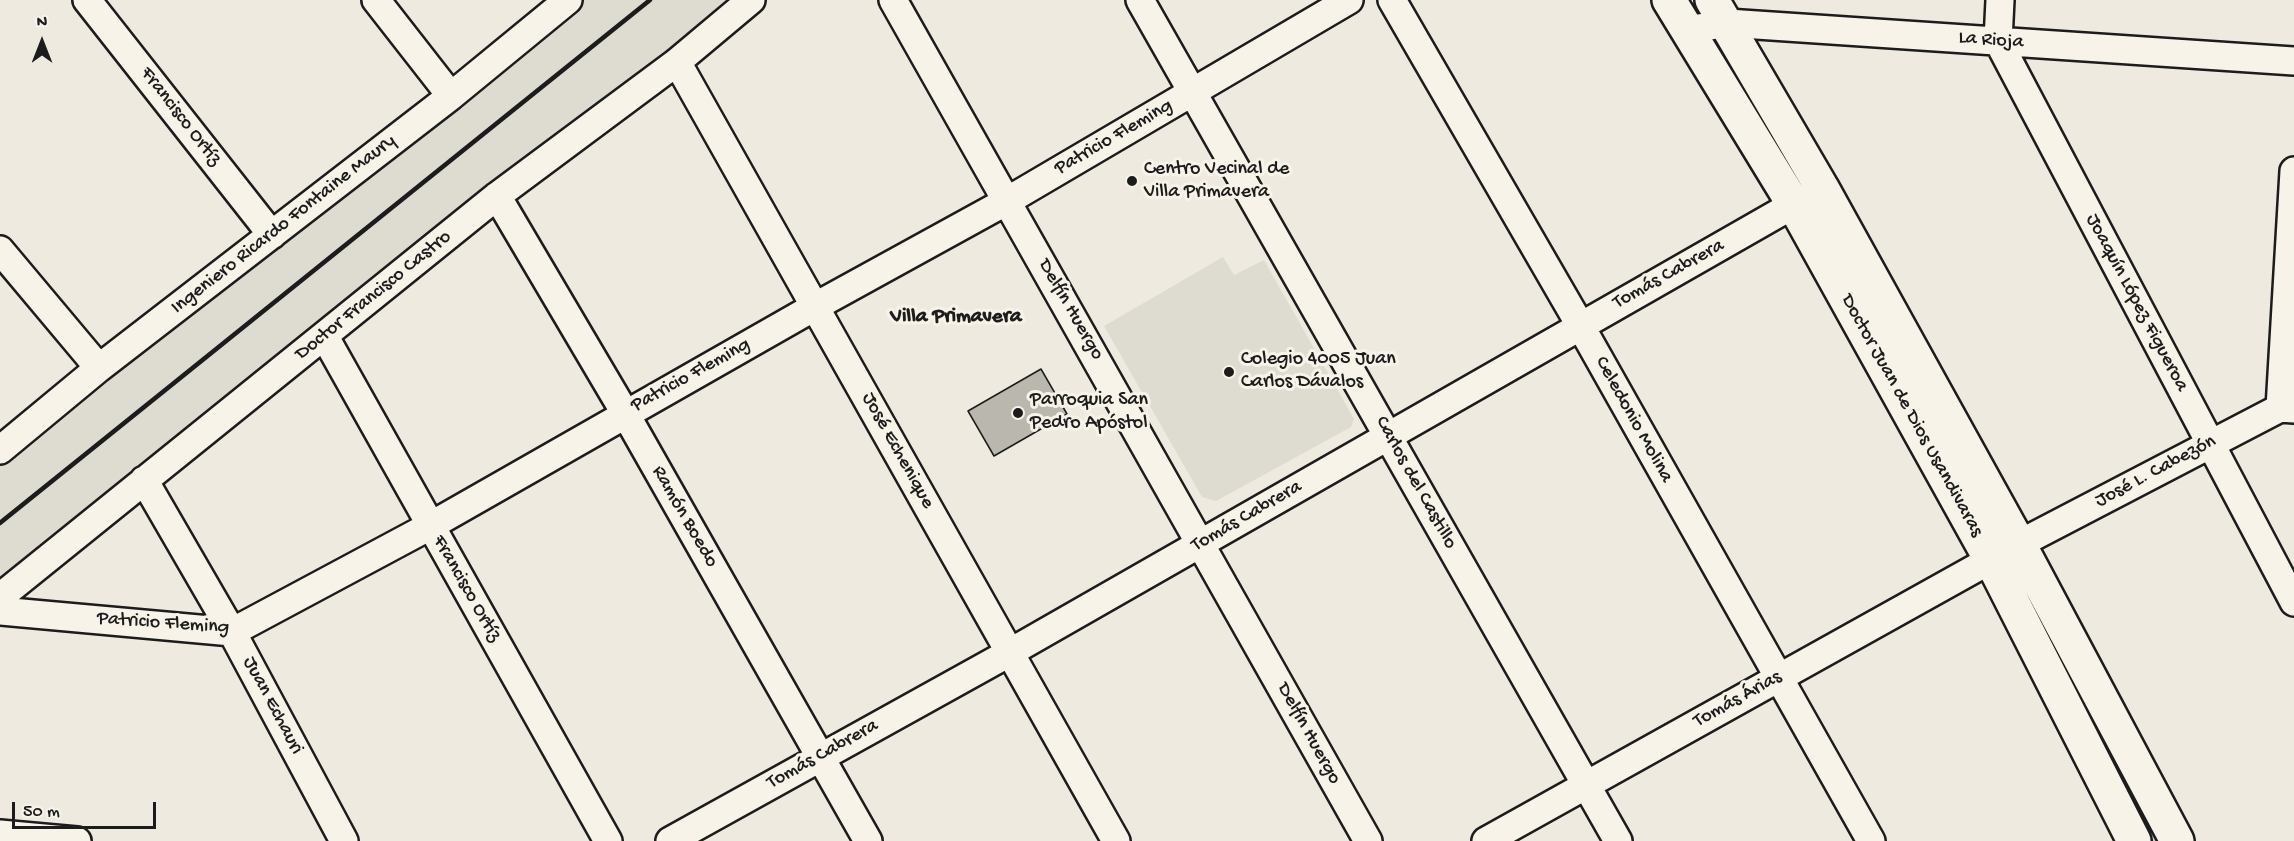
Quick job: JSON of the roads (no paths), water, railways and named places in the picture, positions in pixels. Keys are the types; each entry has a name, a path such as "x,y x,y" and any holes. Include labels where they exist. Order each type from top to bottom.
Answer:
{"main road":[{"name":"Doctor Juan de Dios Usandivaras","path":"1669,0 1794,205 1991,560 2134,841"},
{"name":"Doctor Juan de Dios Usandivaras","path":"1720,11 1822,188 2019,544 2177,841"}],"street":[{"name":"Francisco Ortíz","path":"87,0 272,235"},
{"path":"376,0 451,96"},
{"name":"Ingeniero Ricardo Fontaine Maury","path":"0,450 99,368 451,96 568,0"},
{"name":"Doctor Francisco Castro","path":"0,597 497,196 677,62 751,0"},
{"name":"Delfín Huergo","path":"893,0 1202,542 1368,841"},
{"name":"Carlos del Castillo","path":"1140,0 1618,841"},
{"name":"Patricio Fleming","path":"0,611 232,632 430,526 625,413 1007,201 1349,0"},
{"name":"Celedonio Molina","path":"1392,0 1580,325 1871,841"},
{"path":"1998,41 2000,0"},
{"name":"La Rioja","path":"1688,30 1720,11 1998,41 2294,61"},
{"name":"Joaquín López Figueroa","path":"1998,41 2294,602"},
{"name":"José Echenique","path":"677,62 1116,841"},
{"path":"2287,408 2294,171"},
{"name":"Tomás Cabrera","path":"670,841 820,756 1010,653 1822,188"},
{"name":"Ramón Boedo","path":"497,196 625,413 868,841"},
{"path":"0,250 99,368"},
{"name":"Francisco Ortíz","path":"325,337 608,841"},
{"name":"José L. Cabezón","path":"1991,560 2210,444 2287,408"},
{"name":"Juan Echauri","path":"144,480 232,632 344,841"},
{"name":"Tomás Árias","path":"1486,841 1991,560"},
{"path":"0,834 77,841"}],"railway":[{"path":"0,523 650,0"}],"place":[{"name":"Centro Vecinal de Villa Primavera","path":"1132,181"},
{"name":"Colegio 4005 Juan Carlos Dávalos","path":"1229,372"},
{"name":"Parroquia San Pedro Apóstol","path":"1018,413"}],"district":[{"name":"Villa Primavera","path":"956,318"}]}
